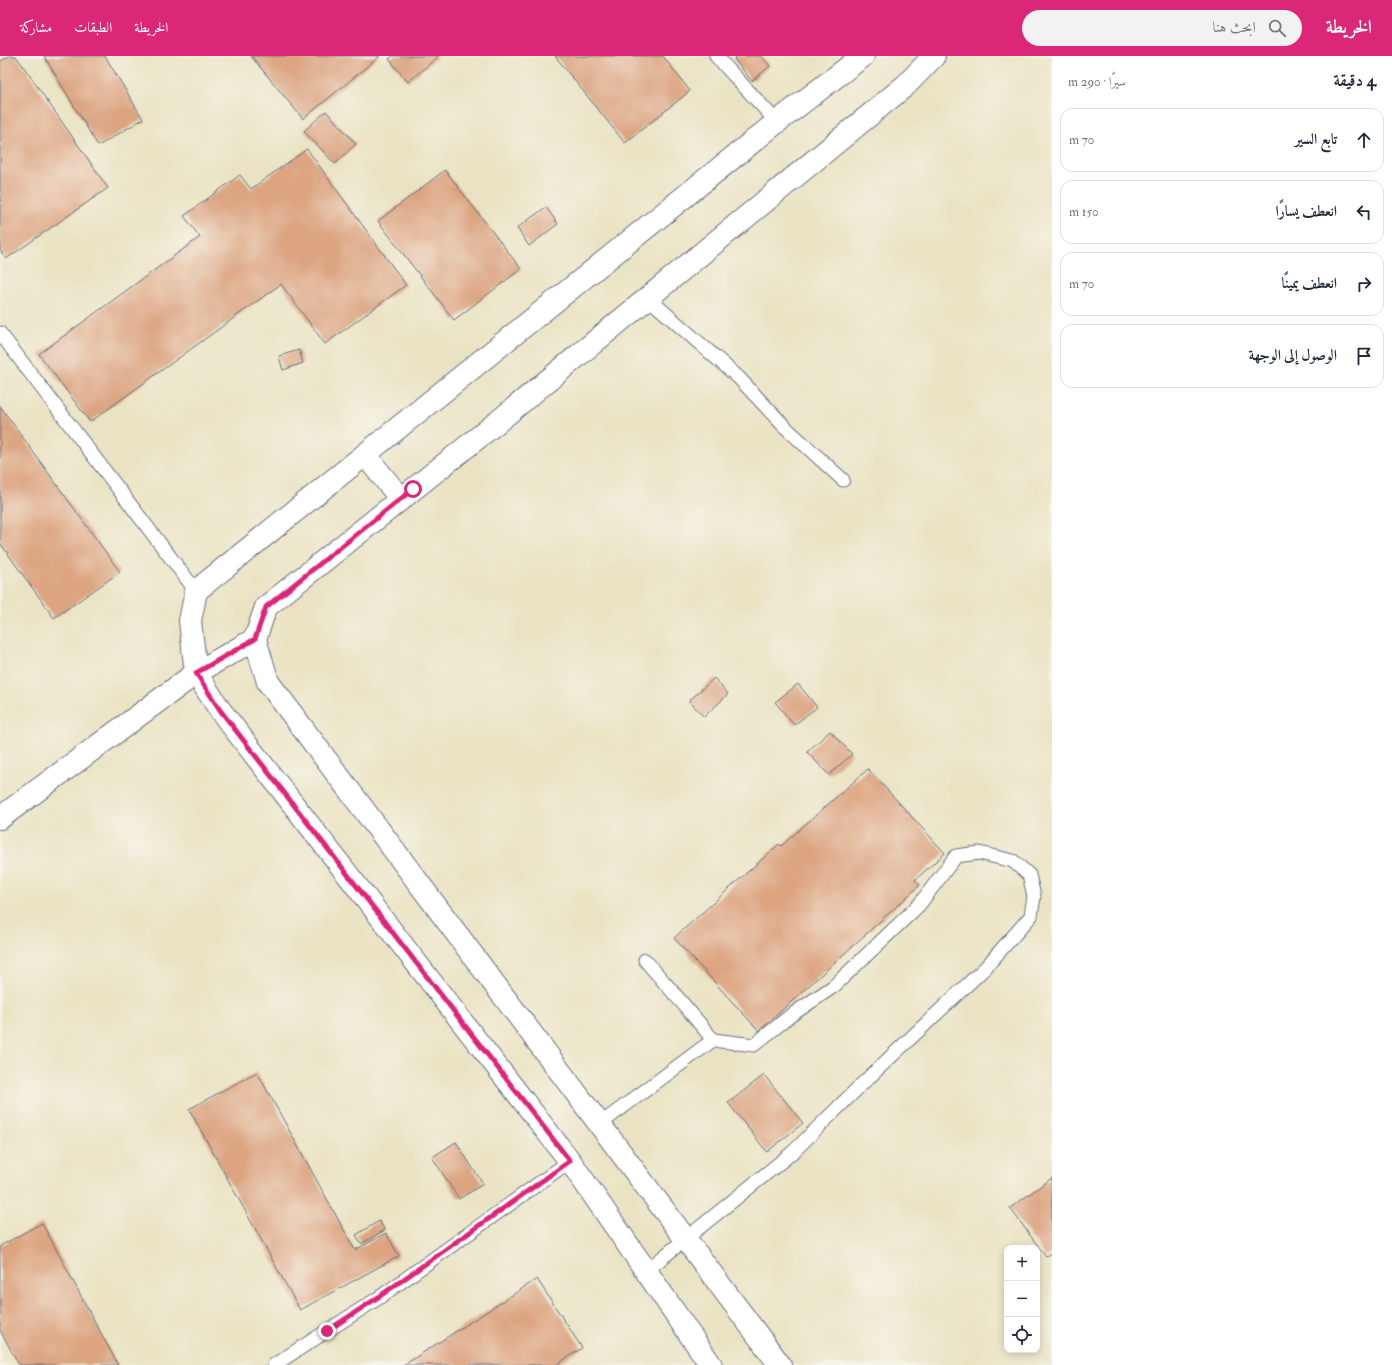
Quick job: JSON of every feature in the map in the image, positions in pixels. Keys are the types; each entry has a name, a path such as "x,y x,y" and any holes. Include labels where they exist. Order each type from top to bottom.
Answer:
{"street":[{"path":"711,1365 570,1161 220,710 196,673 190,620 196,592 777,122 863,56"},
{"path":"780,1365 268,682 255,639 266,607 495,424 906,86 934,56"},
{"path":"365,455 401,498"},
{"path":"0,818 196,673 255,639"}],"lane":[{"path":"716,56 777,122"},
{"path":"648,298 739,378 784,426 843,480"},
{"path":"0,333 196,592"},
{"path":"600,1124 713,1040 754,1045 790,1016 834,986 919,906 956,856 979,853 1013,861 1030,875 1034,896 1031,916 985,968 862,1084 793,1152 646,1271"},
{"path":"646,960 713,1040"},
{"path":"274,1365 380,1296 570,1161"}],"building":[{"path":"9,56 16,56 108,188 6,259 0,250 0,62"},
{"path":"44,56 105,56 143,119 98,146"},
{"path":"251,56 380,56 303,119"},
{"path":"393,56 439,56 408,82 389,59"},
{"path":"555,56 663,56 690,91 625,143"},
{"path":"738,56 761,56 770,66 752,81 734,59"},
{"path":"326,111 356,144 335,164 304,131"},
{"path":"307,149 406,285 325,344 281,284 90,422 39,354 200,237 184,216 240,175 251,189"},
{"path":"445,170 521,269 454,320 378,221"},
{"path":"546,207 558,224 529,246 517,228"},
{"path":"299,350 303,363 283,370 279,356"},
{"path":"0,406 120,572 54,618 0,543"},
{"path":"714,678 728,694 704,717 689,701"},
{"path":"798,684 817,707 794,725 775,702"},
{"path":"830,731 852,754 829,775 807,752"},
{"path":"868,769 945,853 915,880 920,885 759,1031 674,938 779,844 781,846"},
{"path":"257,1072 355,1250 386,1233 399,1256 300,1310 189,1109"},
{"path":"764,1075 803,1123 767,1152 728,1103"},
{"path":"456,1142 483,1184 459,1199 432,1157"},
{"path":"1052,1178 1052,1252 1046,1257 1040,1249 1040,1245 1037,1245 1010,1208"},
{"path":"379,1221 385,1230 361,1244 356,1235"},
{"path":"42,1223 118,1365 19,1365 0,1330 0,1246"},
{"path":"537,1279 582,1348 556,1365 404,1365"}],"route":[{"path":"327,1331 380,1296 570,1161 220,710 196,673 255,639 266,607 413,489"}]}
